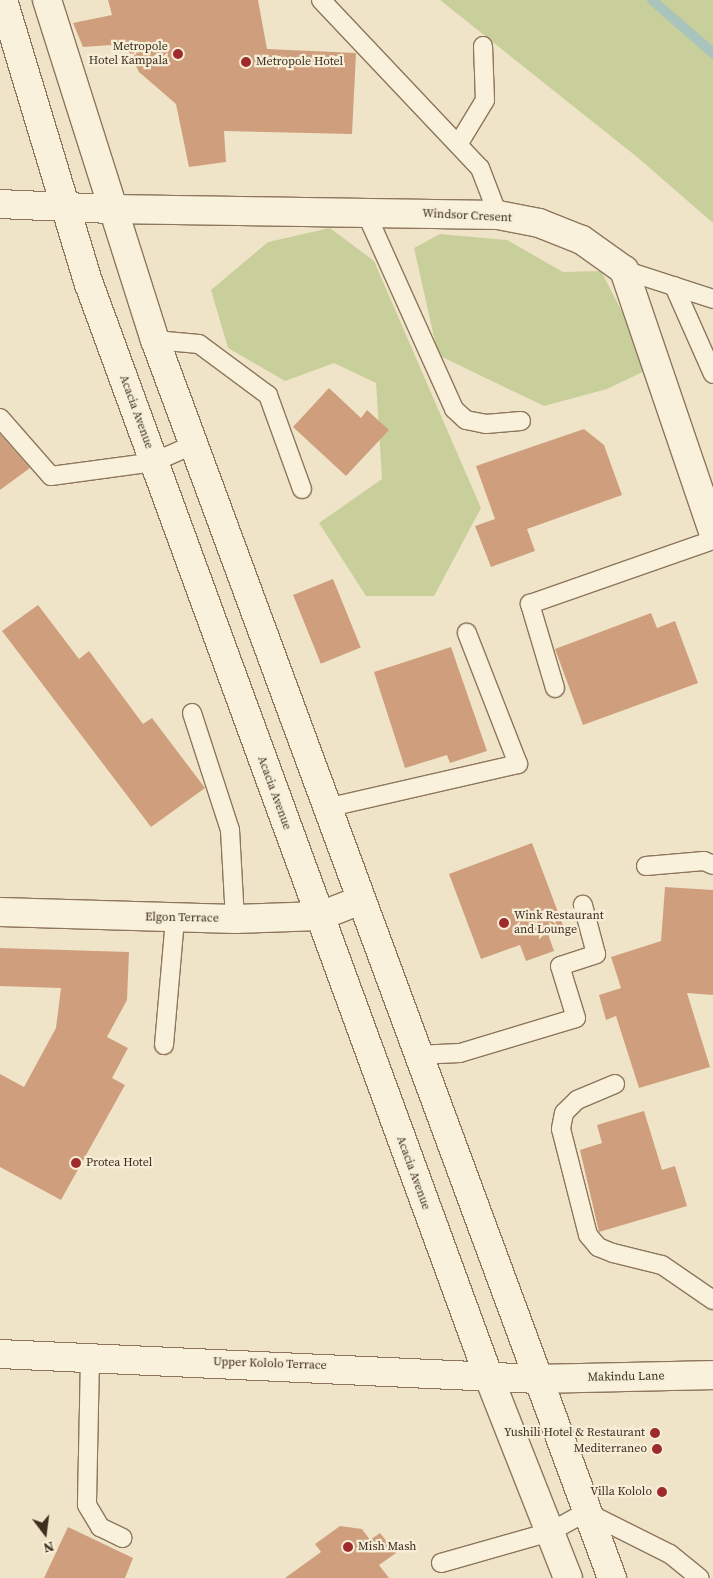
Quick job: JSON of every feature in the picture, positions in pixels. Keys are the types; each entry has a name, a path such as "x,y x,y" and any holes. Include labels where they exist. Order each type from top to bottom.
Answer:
{"main road":[{"name":"Acacia Avenue","path":"3,0 62,206 488,1375 568,1578"},
{"path":"47,0 110,209 155,340 197,443 416,1056 539,1379 586,1512 612,1578"},
{"name":"Windsor Cresent","path":"0,204 110,209 498,215 539,223 582,240 624,270"},
{"path":"624,270 713,532"},
{"name":"Elgon Terrace","path":"0,912 235,919 320,916 361,900"},
{"name":"Upper Kololo Terrace","path":"0,1354 488,1375 539,1379"},
{"name":"Makindu Lane","path":"539,1379 713,1375"}],"lane":[{"path":"321,0 459,143 480,168 498,215"},
{"path":"459,143 485,100 483,46"},
{"path":"366,213 454,409 466,420 486,424 521,421"},
{"path":"624,270 713,300"},
{"path":"674,286 713,374"},
{"path":"155,340 199,344 268,395 302,489"},
{"path":"0,418 51,476 154,462 197,443"},
{"path":"555,688 530,604 713,540"},
{"path":"326,808 518,764 467,634"},
{"path":"192,713 230,830 235,919"},
{"path":"646,866 704,861 713,865"},
{"path":"416,1056 460,1053 576,1018 560,966 596,954 583,904"},
{"path":"164,1045 175,918"},
{"path":"615,1084 576,1100 564,1112 561,1129 588,1235 598,1247 613,1253 662,1265 713,1300"},
{"path":"90,1358 87,1505 100,1527 123,1538"},
{"path":"441,1563 550,1532 586,1512 670,1554 700,1578"}],"green space":[{"path":"440,0 713,0 713,223 637,157"},
{"path":"330,228 374,261 481,508 434,596 366,596 319,523 382,479 376,383 334,363 285,381 228,348 211,290 268,242"},
{"path":"440,234 507,240 563,272 601,271 651,368 607,389 544,406 438,355 414,248"}],"building":[{"name":"Metropole Hotel","path":"108,0 258,0 267,49 356,53 352,134 224,131 226,162 189,167 176,104 139,72 125,44 83,47 73,23 112,15"},
{"path":"329,388 361,418 367,410 389,430 346,476 293,427"},
{"path":"584,429 604,445 622,495 527,529 535,551 491,567 475,526 495,519 476,466"},
{"path":"0,434 30,468 0,490"},
{"path":"333,579 361,648 321,664 293,595"},
{"path":"38,605 79,659 89,651 143,724 152,718 205,788 151,827 2,631"},
{"path":"651,613 657,628 675,621 698,683 583,725 555,649"},
{"path":"451,647 487,751 450,763 447,755 405,768 374,672"},
{"path":"532,843 564,928 548,934 554,951 526,961 520,945 481,959 449,874"},
{"path":"665,887 713,890 713,995 687,993 710,1067 639,1088 616,1016 606,1020 599,995 621,988 611,957 661,941"},
{"path":"0,948 129,952 127,1000 107,1037 128,1048 112,1078 125,1085 61,1200 0,1167 0,1074 24,1087 56,1028 61,988 0,986"},
{"path":"644,1111 662,1170 675,1166 687,1206 599,1232 580,1150 602,1143 597,1125"},
{"path":"340,1526 362,1529 370,1540 380,1533 396,1553 379,1565 389,1578 285,1578 321,1552 315,1544"},
{"path":"68,1527 133,1558 125,1578 44,1578"}],"waterway":[{"path":"652,0 713,53"}],"place":[{"name":"Metropole Hotel Kampala","path":"178,54"},
{"name":"Metropole Hotel","path":"246,62"},
{"name":"Wink Restaurant and Lounge","path":"504,923"},
{"name":"Protea Hotel","path":"76,1163"},
{"name":"Yushili Hotel & Restaurant","path":"655,1433"},
{"name":"Mediterraneo","path":"657,1449"},
{"name":"Villa Kololo","path":"662,1492"},
{"name":"Mish Mash","path":"348,1547"}]}
